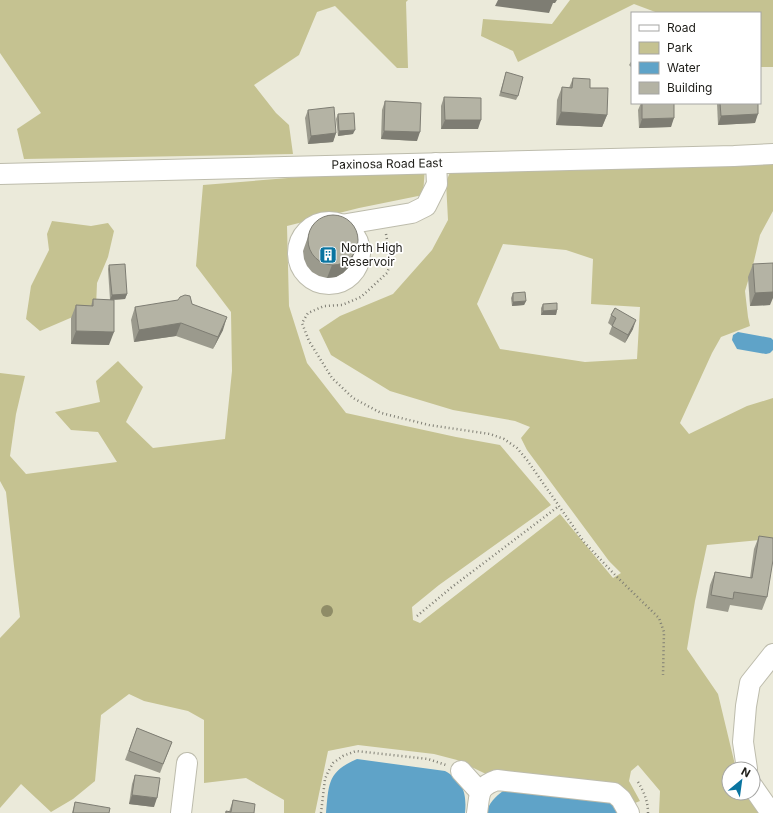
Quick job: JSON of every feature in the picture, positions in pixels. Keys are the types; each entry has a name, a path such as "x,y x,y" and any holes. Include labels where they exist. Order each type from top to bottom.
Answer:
{"street":[{"name":"Paxinosa Road East","path":"0,174 773,154"},
{"path":"341,225 412,213 426,206 436,184 436,163"},
{"path":"746,761 743,742 746,706 750,683 773,654"},
{"path":"181,813 187,763"},
{"path":"461,771 480,792"},
{"path":"478,813 480,792 486,784 497,780 614,794 621,799 629,813"},
{"path":"761,799 771,813"}],"path":[{"path":"383,218 390,256 390,265 387,273 362,296 342,305 324,306 308,313 302,323 309,340 332,378 353,398 381,413 429,425 490,434 504,439 517,448 584,542 659,618 664,632 663,675"},
{"path":"417,616 452,587 559,506"},
{"path":"321,813 325,779 333,763 343,756 356,751 428,759 461,771"},
{"path":"638,782 645,795 648,805 648,813"}],"green space":[{"path":"0,0 408,0 406,2 408,68 397,68 335,6 317,12 299,55 254,85 276,113 289,125 293,154 24,159 17,129 41,113 0,53"},
{"path":"570,0 773,0 773,67 761,67 761,12 655,12 634,4 518,62 513,51 481,36 483,19 552,24"},
{"path":"773,160 773,211 760,235 745,291 750,326 721,337 712,353 680,423 689,434 747,406 773,398 773,550 760,540 707,545 695,601 687,649 718,694 734,761 721,761 721,801 761,801 761,798 773,798 773,813 659,813 660,791 638,765 631,771 629,781 640,801 635,803 612,786 486,774 457,760 434,754 358,745 328,751 315,813 284,813 284,800 246,778 204,783 204,720 188,711 144,701 129,694 101,715 95,781 73,799 51,812 21,784 0,808 0,638 20,617 6,492 0,481 0,373 25,376 16,414 10,456 26,474 117,462 98,432 71,430 55,412 100,402 96,381 118,361 143,387 126,422 153,448 225,439 232,371 231,312 196,266 203,185 425,167 423,195 359,208 287,226 289,306 307,363 346,413 500,445 551,505 439,585 412,607 413,620 420,623 560,514 613,578 621,573 609,561 527,450 521,438 530,427 515,421 453,410 390,391 331,355 319,330 340,316 393,294 432,250 448,220 446,182 451,170","holes":["503,244 566,250 593,259 591,304 640,307 637,359 585,362 500,349 477,304"]},
{"path":"52,221 91,226 108,223 114,231 108,257 97,283 96,307 40,331 26,319 31,286 49,250 47,234"}],"water":[{"path":"738,332 771,338 773,340 773,350 766,354 737,349 732,340 733,335"},
{"path":"357,759 445,771 460,783 465,799 465,813 326,813 331,780 340,769"},
{"path":"503,791 605,799 624,813 486,813 493,800"}],"building":[{"path":"506,72 523,77 518,96 501,92"},
{"path":"573,78 590,79 590,88 608,88 607,115 561,112 562,87 572,88"},
{"path":"444,97 481,98 481,120 445,120"},
{"path":"385,101 421,103 420,132 384,131"},
{"path":"642,104 674,104 674,118 642,119"},
{"path":"720,104 758,104 758,114 721,116"},
{"path":"334,107 336,133 311,136 308,110"},
{"path":"354,113 355,130 339,131 338,114"},
{"name":"North High Reservoir","path":"333,215 347,219 354,226 358,240 354,254 347,261 333,265 319,261 312,254 308,240 312,226 319,219"},
{"path":"773,263 773,292 755,293 753,264"},
{"path":"125,264 127,294 112,295 109,265"},
{"path":"525,292 526,301 513,302 513,293"},
{"path":"185,295 190,296 192,304 227,317 218,337 181,323 139,330 135,307 178,300 180,297"},
{"path":"93,299 114,300 114,332 76,331 76,305 93,306"},
{"path":"557,303 557,310 543,311 543,304"},
{"path":"615,308 636,320 628,335 612,326 616,318 611,315"},
{"path":"759,536 773,538 773,560 767,597 734,592 733,599 711,595 715,572 752,578"},
{"path":"137,728 172,742 163,764 129,751"},
{"path":"135,775 160,778 157,798 132,795"},
{"path":"233,800 255,804 254,813 226,813 226,811 231,812"},
{"path":"75,802 110,808 109,813 73,813"}],"place":[{"name":"North High Reservoir","path":"328,255"}]}
